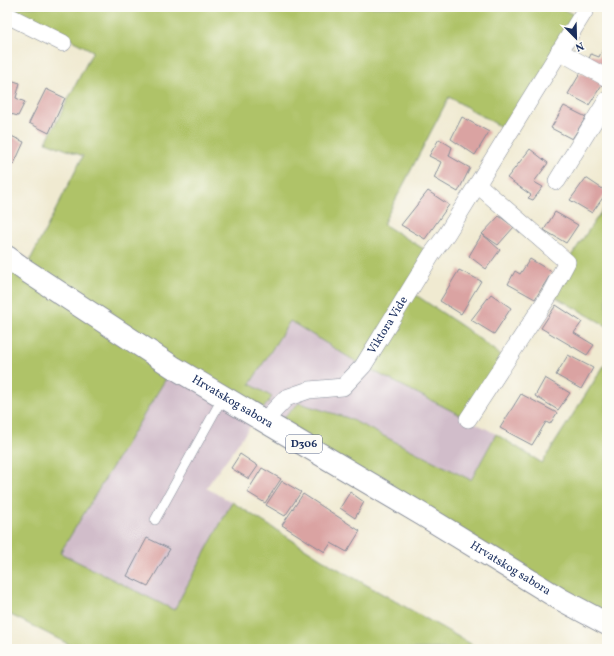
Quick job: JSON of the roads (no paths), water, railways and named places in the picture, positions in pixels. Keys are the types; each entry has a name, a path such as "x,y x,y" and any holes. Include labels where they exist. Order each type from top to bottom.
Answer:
{"main road":[{"name":"Hrvatskog sabora","path":"7,257 173,367 424,515 560,599 607,624"}],"street":[{"name":"Viktora Vide","path":"264,421 286,398 310,390 343,387 363,366 432,254 478,185 586,7"},
{"path":"7,15 63,43"},
{"path":"560,51 607,78"},
{"path":"558,181 607,100"},
{"path":"468,419 550,294 567,262 478,185"}],"lane":[{"path":"154,520 223,397"}]}
